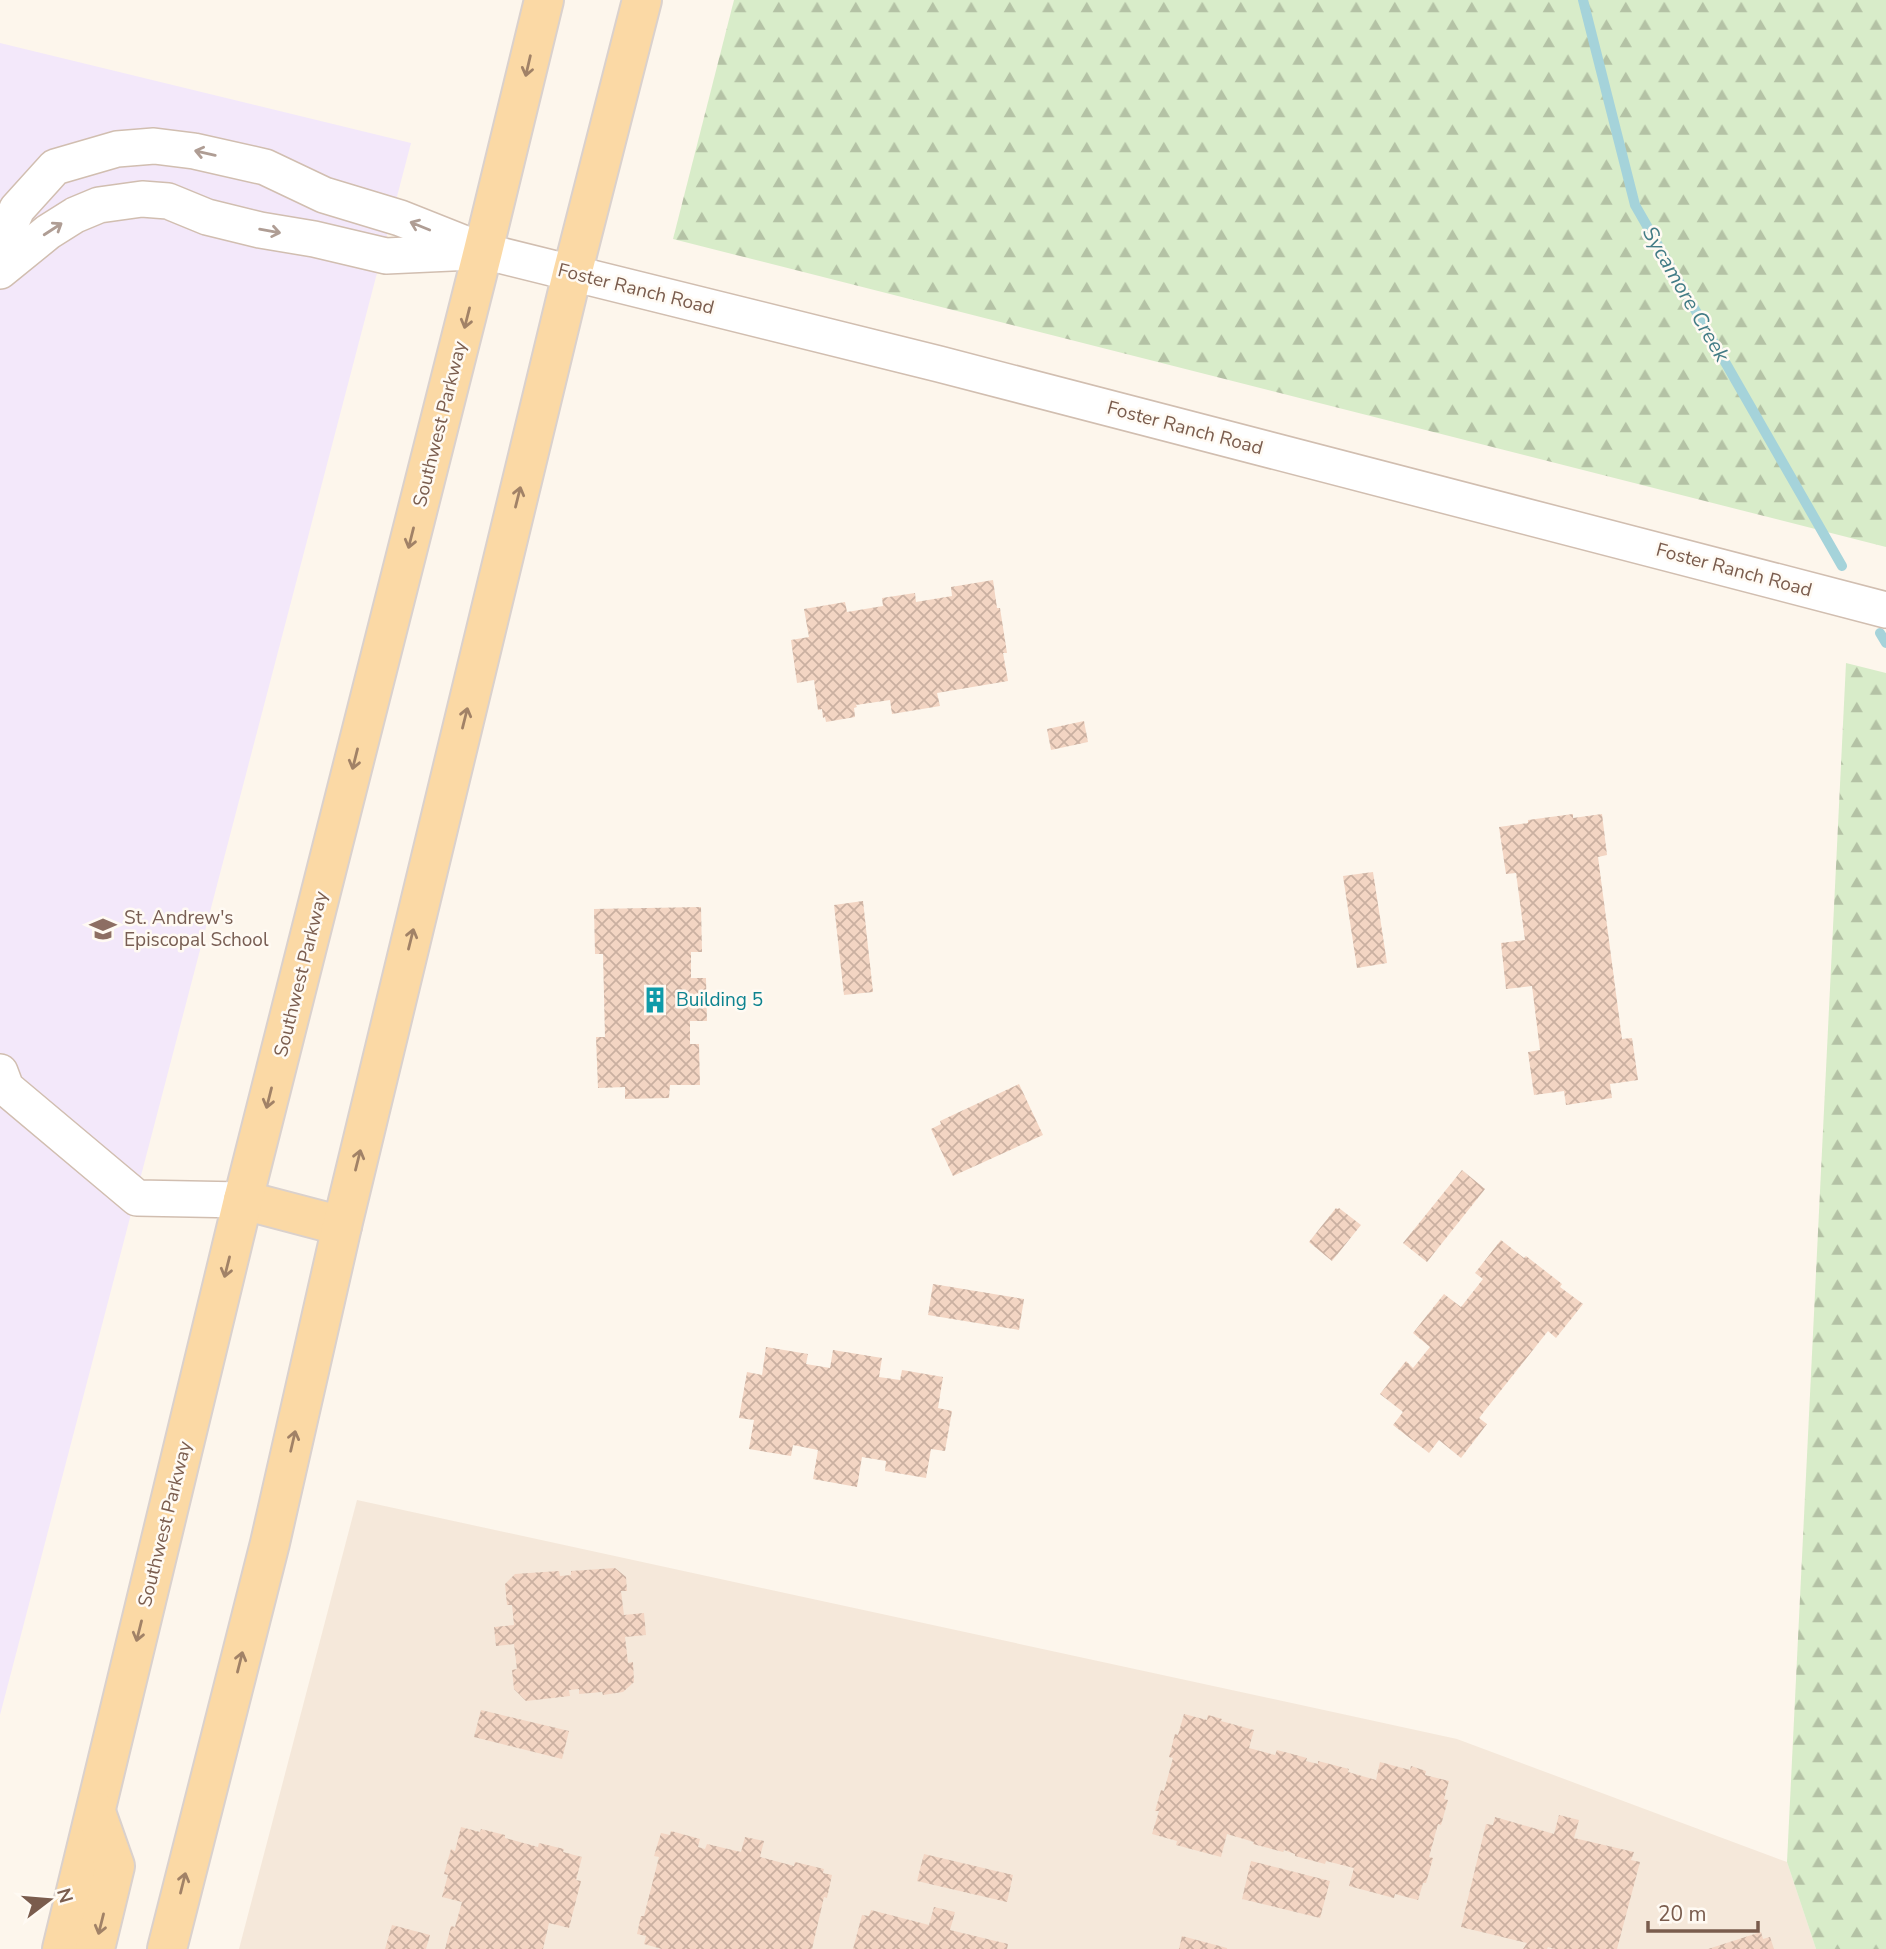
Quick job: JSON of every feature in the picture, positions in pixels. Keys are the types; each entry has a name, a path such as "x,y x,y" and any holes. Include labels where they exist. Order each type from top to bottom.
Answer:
{"main road":[{"name":"Southwest Parkway","path":"62,1949 243,1200 484,251 544,0"},
{"path":"167,1949 270,1544 342,1226 572,274 642,0"},
{"path":"243,1200 342,1226"},
{"path":"95,1949 115,1866 96,1812"}],"street":[{"path":"0,247 17,209 55,167 117,149 154,146 194,150 265,167 324,195 400,218 484,251"},
{"path":"0,271 48,232 75,215 99,205 142,199 168,201 207,217 386,256 484,251"},
{"name":"Foster Ranch Road","path":"484,251 939,364 1886,610"},
{"path":"0,1072 6,1088 137,1198 243,1200"}],"shaded area":[{"name":"St. Andrew's Episcopal School","path":"0,43 411,143 0,1715"},
{"path":"357,1500 1457,1739 1787,1862 1816,1949 239,1949"}],"green space":[{"path":"734,0 1886,0 1886,547 673,239"},
{"path":"1846,663 1886,673 1886,1949 1816,1949 1787,1862"}],"building":[{"path":"993,580 1007,653 1003,653 1008,681 937,693 940,706 892,714 890,700 856,705 855,717 826,722 822,709 818,710 814,680 797,683 791,640 809,637 804,609 845,602 847,612 883,606 882,598 915,593 916,602 952,596 951,587"},
{"path":"1084,721 1088,742 1051,750 1047,729"},
{"path":"1573,814 1573,818 1602,814 1607,855 1598,857 1622,1039 1632,1038 1638,1080 1610,1084 1612,1098 1566,1105 1564,1091 1534,1095 1528,1052 1540,1050 1532,986 1506,989 1501,943 1525,940 1516,873 1506,874 1499,827"},
{"path":"1373,872 1387,963 1357,968 1343,876"},
{"path":"863,901 873,992 844,995 834,905"},
{"name":"Building 5","path":"701,907 702,952 691,952 691,978 706,978 707,1021 690,1021 690,1044 699,1044 700,1085 670,1085 669,1098 625,1099 625,1087 598,1088 596,1037 605,1037 603,954 595,954 594,909"},
{"path":"1019,1084 1043,1135 953,1176 931,1129 941,1124 940,1121"},
{"path":"1462,1170 1485,1189 1427,1262 1403,1243"},
{"path":"1336,1208 1361,1225 1332,1261 1309,1242"},
{"path":"1501,1240 1562,1284 1560,1287 1583,1304 1556,1338 1548,1331 1479,1418 1487,1424 1461,1458 1439,1440 1429,1453 1393,1425 1403,1412 1380,1394 1406,1361 1413,1368 1430,1347 1413,1333 1444,1294 1461,1307 1483,1279 1475,1273"},
{"path":"933,1284 1024,1299 1019,1330 928,1315"},
{"path":"766,1347 808,1354 806,1364 830,1368 833,1350 882,1358 879,1377 900,1380 902,1370 943,1377 938,1408 952,1411 945,1451 931,1449 926,1478 885,1471 886,1461 862,1457 857,1487 813,1479 818,1450 793,1445 791,1456 749,1449 754,1420 739,1418 747,1372 762,1375"},
{"path":"615,1568 626,1577 627,1591 621,1591 624,1615 644,1613 646,1635 625,1637 628,1663 633,1662 634,1682 623,1692 579,1694 579,1689 569,1690 570,1696 526,1701 514,1689 512,1670 517,1669 514,1644 496,1646 494,1627 514,1625 512,1605 507,1605 505,1584 515,1574 559,1571 560,1576 571,1575 571,1571"},
{"path":"481,1710 569,1731 562,1759 474,1737"},
{"path":"1184,1714 1207,1720 1208,1715 1254,1730 1249,1748 1275,1755 1277,1750 1307,1758 1306,1761 1318,1764 1318,1761 1349,1769 1348,1772 1376,1780 1380,1762 1410,1770 1411,1766 1426,1771 1425,1775 1449,1781 1444,1799 1448,1800 1429,1857 1433,1858 1418,1900 1395,1894 1394,1898 1349,1886 1354,1868 1295,1856 1284,1850 1283,1852 1253,1844 1254,1842 1227,1834 1221,1857 1176,1845 1177,1841 1152,1834 1159,1811 1155,1811 1173,1758 1169,1757 1175,1734 1178,1735"},
{"path":"1559,1815 1579,1820 1574,1838 1634,1852 1631,1860 1640,1862 1617,1949 1523,1949 1527,1943 1461,1927 1486,1824 1493,1825 1495,1817 1554,1834"},
{"path":"461,1827 505,1835 505,1838 538,1847 539,1843 564,1849 563,1852 582,1857 576,1880 581,1881 569,1928 549,1923 543,1949 445,1949 451,1926 455,1927 462,1902 442,1897 448,1875 444,1874 451,1849 455,1851"},
{"path":"671,1831 700,1839 698,1847 705,1849 707,1844 741,1852 745,1837 764,1841 760,1857 794,1866 795,1862 824,1869 823,1873 832,1875 812,1949 662,1949 644,1944 646,1936 637,1934 659,1857 654,1856 661,1833 670,1835"},
{"path":"924,1854 1013,1875 1007,1902 917,1881"},
{"path":"1251,1861 1330,1881 1320,1918 1242,1899"},
{"path":"934,1907 955,1912 950,1930 1008,1944 1007,1949 853,1949 862,1915 869,1916 871,1910 929,1925"},
{"path":"392,1925 430,1935 426,1949 385,1949"},
{"path":"1761,1932 1763,1939 1770,1937 1774,1949 1708,1949"},
{"path":"1182,1936 1227,1948 1227,1949 1179,1949"}],"waterway":[{"name":"Sycamore Creek","path":"1583,0 1635,205 1842,566"},
{"name":"Sycamore Creek","path":"1880,633 1886,643"}],"place":[{"name":"St. Andrew's Episcopal School","path":"103,929"},
{"name":"Building 5","path":"655,1000"}]}
